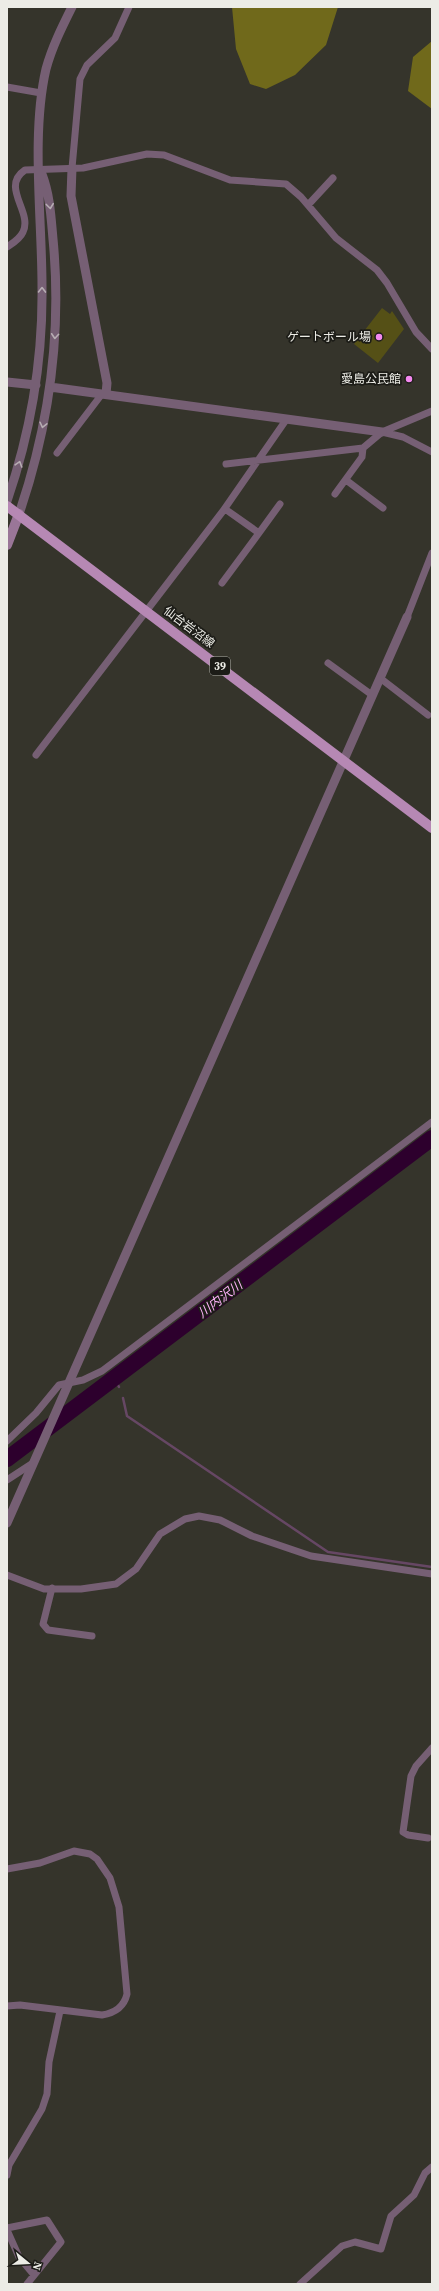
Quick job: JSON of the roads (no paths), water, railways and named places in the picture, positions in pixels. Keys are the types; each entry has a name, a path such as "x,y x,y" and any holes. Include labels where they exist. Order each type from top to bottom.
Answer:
{"main road":[{"name":"仙台岩沼線","path":"7,506 432,828"},
{"path":"7,545 19,514"}],"street":[{"path":"7,501 26,441 36,385 40,349 42,288 39,169 41,93 52,51 72,7"},
{"path":"56,453 104,394 107,383 71,196 72,168 80,79 88,65 115,38 129,7"},
{"path":"7,87 41,93"},
{"path":"7,247 18,239 25,227 22,214 11,200 11,182 16,174 24,170 72,168 147,154 164,155 230,180 286,184 308,205 336,238 377,270 387,283 416,332 432,349"},
{"path":"19,514 38,448 50,387 56,327 56,267 48,188 39,169"},
{"path":"308,205 333,178"},
{"path":"7,382 36,385"},
{"path":"50,387 382,432 403,437 432,452"},
{"path":"226,464 363,448 382,432 432,411"},
{"path":"36,755 225,509 286,420"},
{"path":"335,494 362,457 363,448"},
{"path":"346,480 383,508"},
{"path":"222,583 280,504"},
{"path":"225,509 259,534"},
{"path":"7,1523 344,761 407,617 432,553"},
{"path":"328,663 372,695"},
{"path":"380,678 428,715"},
{"path":"7,1441 36,1413 59,1385 83,1380 102,1371 432,1122"},
{"path":"7,1480 35,1462"},
{"path":"7,1575 44,1589 82,1589 116,1584 136,1569 160,1534 185,1519 199,1516 220,1520 252,1536 311,1556 432,1574"},
{"path":"52,1588 43,1624 48,1630 92,1636"},
{"path":"428,1838 408,1835 403,1832 411,1776 416,1766 432,1748"},
{"path":"7,1869 40,1863 66,1852 83,1852 97,1858 116,1892 119,1907 126,1994 125,2002 112,2013 102,2015 20,2005 7,2006"},
{"path":"7,2175 8,2164 42,2109 47,2094 49,2062 60,2011"},
{"path":"300,2284 342,2246 355,2242 381,2249 391,2216 414,2195 425,2173 432,2167"},
{"path":"27,2284 61,2242 47,2220 7,2229 19,2257 34,2275"}],"waterway":[{"name":"川内沢川","path":"7,1459 432,1138"},
{"path":"114,1377 119,1387"},
{"path":"123,1398 127,1416 328,1552 432,1567"}],"place":[{"name":"ゲートボール場","path":"379,337"},
{"name":"愛島公民館","path":"409,379"}]}
